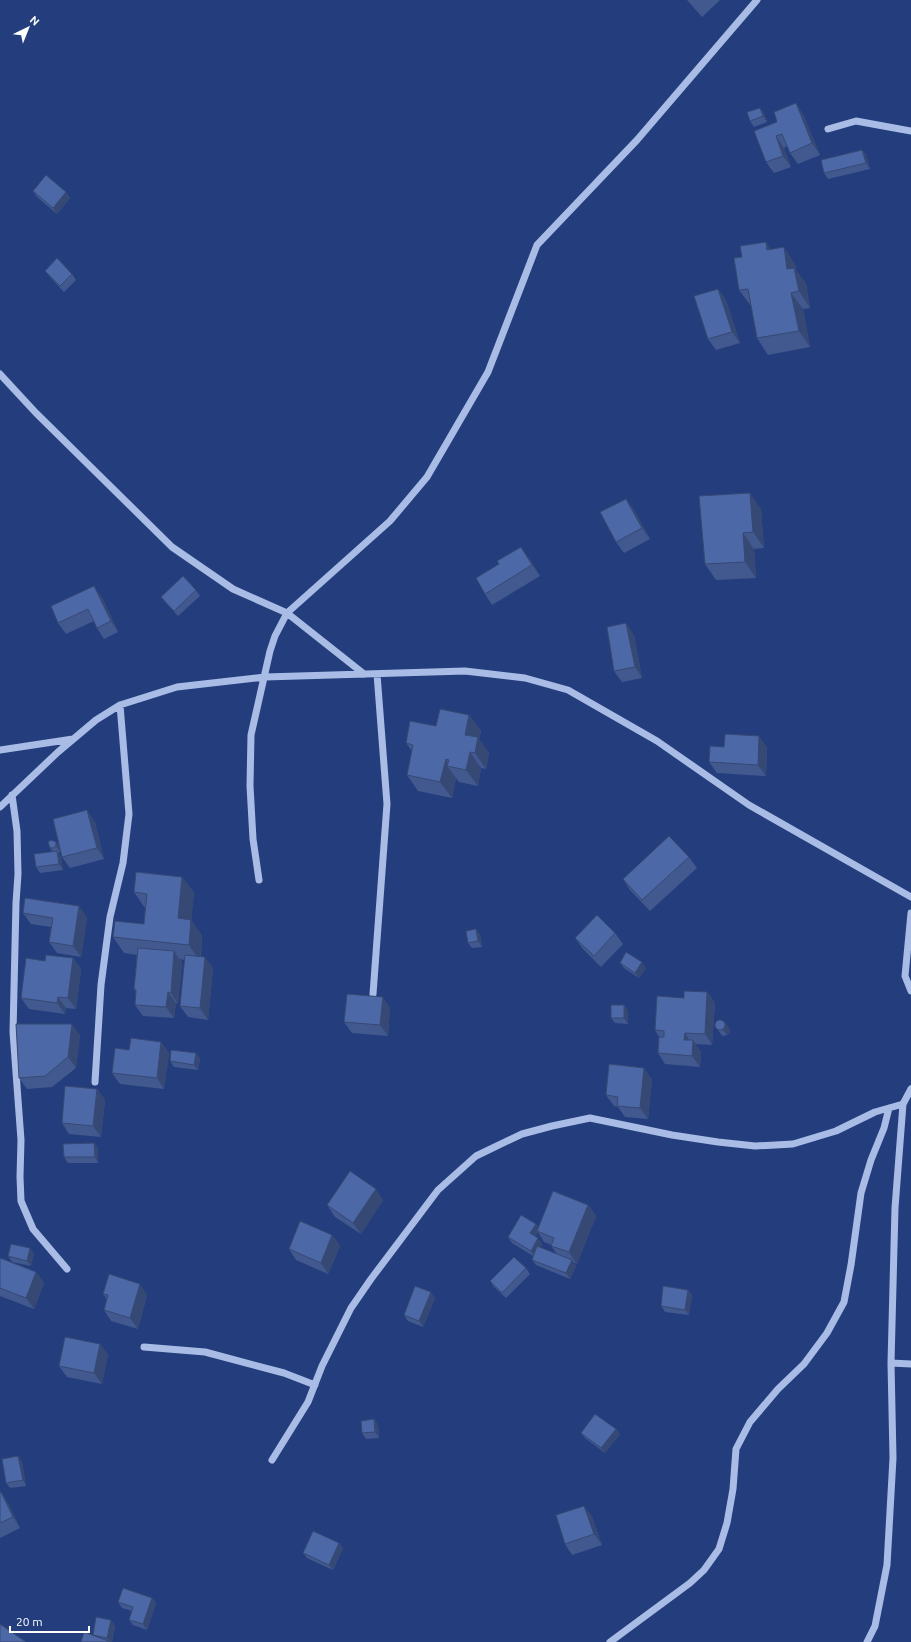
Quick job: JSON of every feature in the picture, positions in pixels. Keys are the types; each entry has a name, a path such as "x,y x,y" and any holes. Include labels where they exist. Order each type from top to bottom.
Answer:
{"street":[{"path":"259,880 253,839 250,786 250,735 270,651 275,636 287,613 390,521 427,478 488,372 537,245 637,140 757,0"},
{"path":"828,129 856,121 911,131"},
{"path":"0,374 41,418 172,547 233,589 287,613 364,674"},
{"path":"0,807 73,739 96,720 120,705 176,687 265,677 465,671 525,678 568,690 657,742 749,804 911,898"},
{"path":"373,994 387,804 377,674"},
{"path":"95,1082 101,985 110,917 122,863 129,814 120,705"},
{"path":"0,750 73,739"},
{"path":"12,795 17,832 18,874 13,1032 21,1140 21,1201 34,1229 67,1269"},
{"path":"911,913 905,976 911,991"},
{"path":"867,1642 874,1626 887,1565 893,1458 891,1363 895,1208 903,1104 911,1089"},
{"path":"272,1460 308,1402 322,1366 351,1308 371,1278 438,1190 476,1156 522,1134 590,1118 672,1135 718,1142 755,1146 793,1144 836,1131 874,1112 903,1104"},
{"path":"610,1642 690,1583 704,1570 718,1549 727,1523 733,1489 736,1449 750,1422 778,1390 804,1364 827,1332 844,1302 856,1238 860,1193 884,1128 889,1108"},
{"path":"144,1347 205,1352 284,1373 314,1386"},
{"path":"891,1363 911,1364"}],"building":[{"path":"796,103 812,143 790,153 782,134 776,136 783,156 766,162 754,131 777,122 774,112"},
{"path":"760,108 763,116 750,121 747,112"},
{"path":"862,150 866,163 824,173 821,160"},
{"path":"46,175 66,192 53,208 33,191"},
{"path":"766,242 767,250 784,247 787,269 794,268 799,291 791,293 799,331 757,338 748,289 739,290 734,258 742,257 740,246"},
{"path":"57,258 72,274 60,286 45,271"},
{"path":"718,289 732,332 708,339 694,296"},
{"path":"750,493 753,532 743,533 745,562 705,564 699,496"},
{"path":"626,499 642,528 616,542 600,512"},
{"path":"521,547 532,565 485,594 476,578 499,564 497,561"},
{"path":"183,576 196,590 174,611 161,597"},
{"path":"94,586 111,621 97,628 88,609 58,623 51,606"},
{"path":"626,623 635,667 614,671 607,627"},
{"path":"440,709 469,715 465,735 478,737 475,753 470,752 466,770 447,766 449,760 446,759 440,782 407,775 413,745 406,743 410,721 436,726"},
{"path":"725,734 759,736 758,765 709,762 710,746 724,747"},
{"path":"87,810 97,848 62,857 53,819"},
{"path":"669,836 689,857 642,900 623,879"},
{"path":"51,840 56,842 56,846 53,848 50,848 48,842"},
{"path":"57,851 59,864 36,867 34,854"},
{"path":"136,872 182,877 178,918 191,920 189,945 113,937 115,921 144,924 147,894 134,892"},
{"path":"25,898 79,906 73,946 49,942 53,918 23,913"},
{"path":"597,915 615,933 594,956 575,938"},
{"path":"476,929 478,941 468,943 466,931"},
{"path":"138,948 174,951 171,993 168,992 166,1007 135,1005 136,990 134,989"},
{"path":"626,952 642,962 635,973 620,963"},
{"path":"46,955 73,958 68,998 58,997 57,1003 21,998 26,958 45,961"},
{"path":"185,955 205,957 200,1008 180,1006"},
{"path":"684,991 707,992 705,1034 685,1033 684,1040 693,1040 692,1056 658,1053 659,1037 664,1037 664,1031 655,1030 657,996 684,998"},
{"path":"347,994 383,997 380,1025 344,1022"},
{"path":"611,1005 624,1005 624,1018 611,1018"},
{"path":"718,1020 722,1020 724,1021 724,1029 718,1030 715,1027 715,1023"},
{"path":"16,1024 72,1024 68,1057 45,1076 19,1078"},
{"path":"131,1038 161,1042 157,1078 112,1073 115,1048 129,1050"},
{"path":"171,1050 196,1053 194,1065 170,1061"},
{"path":"609,1064 644,1068 640,1108 617,1106 618,1097 606,1095"},
{"path":"65,1086 97,1089 93,1126 62,1123"},
{"path":"94,1143 95,1157 64,1157 63,1144"},
{"path":"350,1171 376,1189 353,1223 327,1205"},
{"path":"553,1191 588,1205 569,1252 551,1246 554,1238 537,1231"},
{"path":"521,1215 536,1224 530,1233 538,1238 531,1251 508,1237"},
{"path":"300,1221 332,1235 321,1263 289,1249"},
{"path":"11,1244 30,1248 27,1261 8,1256"},
{"path":"537,1246 572,1260 566,1273 532,1260"},
{"path":"514,1257 526,1268 502,1293 490,1281"},
{"path":"0,1258 36,1272 26,1298 0,1288"},
{"path":"109,1274 140,1284 130,1318 104,1310 108,1295 103,1294"},
{"path":"415,1286 431,1292 419,1321 404,1315"},
{"path":"663,1286 688,1290 685,1310 661,1306"},
{"path":"65,1337 100,1344 94,1373 59,1366"},
{"path":"595,1414 616,1429 601,1448 581,1433"},
{"path":"374,1419 375,1432 362,1433 361,1421"},
{"path":"18,1456 23,1480 6,1483 2,1459"},
{"path":"0,1492 13,1517 0,1523"},
{"path":"584,1506 594,1534 565,1544 556,1515"},
{"path":"313,1531 339,1543 329,1565 303,1553"},
{"path":"123,1588 152,1598 143,1624 129,1620 133,1607 118,1602"},
{"path":"96,1617 111,1620 107,1638 93,1635"},
{"path":"0,1624 26,1642 0,1642"},
{"path":"84,1632 111,1642 81,1642"}]}
